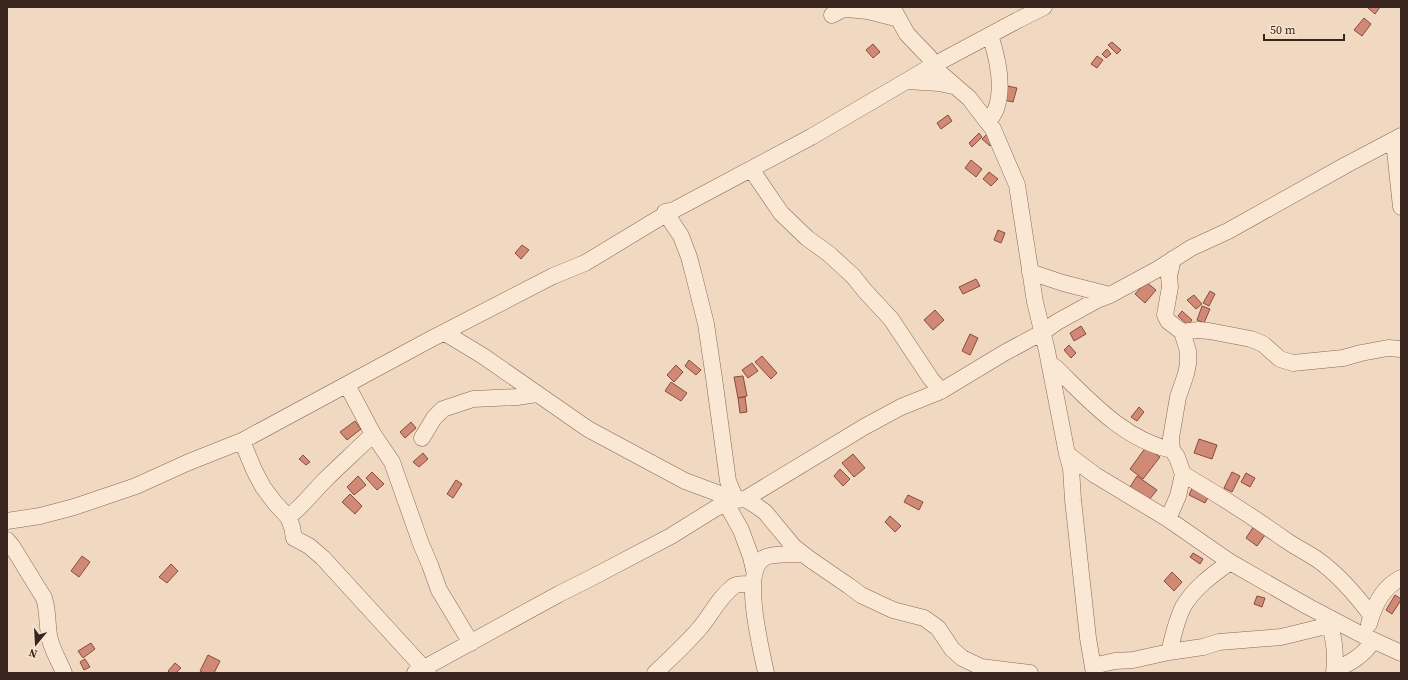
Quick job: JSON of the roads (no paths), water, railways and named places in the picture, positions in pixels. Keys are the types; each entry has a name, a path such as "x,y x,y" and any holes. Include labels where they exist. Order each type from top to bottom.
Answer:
{"street":[{"path":"7,521 40,516 74,507 136,486 188,462 242,442 431,339 553,276 585,263 666,214 665,212 674,210 811,137 932,66 1044,7"},
{"path":"832,16 847,8 895,13 914,43 928,57 932,66 969,98 993,129 1017,185 1030,272 1071,468 1088,638 1093,670 1115,661 1133,660 1219,642 1281,637 1334,623"},
{"path":"988,122 996,110 1000,85 996,52 990,35"},
{"path":"907,81 939,83 955,87"},
{"path":"242,442 260,483 288,517 292,526 294,538 309,546 323,558 422,671 559,594 735,501 864,427 901,408 941,391 1043,332 1057,322 1158,269 1191,248 1228,231 1346,165 1398,138 1401,207"},
{"path":"751,169 781,213 807,238 829,254 854,276 865,291 891,320 931,380 941,391"},
{"path":"665,212 681,236 689,257 706,324 728,481 735,501 741,530 751,556 755,617 766,673"},
{"path":"1168,519 1178,496 1183,474 1172,450 1171,438 1178,397 1188,364 1188,350 1182,332 1168,321 1165,315 1170,287 1169,276 1173,259"},
{"path":"1030,272 1063,283 1110,295"},
{"path":"1182,332 1198,330 1209,331 1251,339 1263,344 1280,359 1293,363 1343,358 1388,348 1401,349"},
{"path":"445,333 483,356 588,429 684,481 765,512 794,547 803,554 849,586 860,596 893,610 924,618 938,628 952,649 962,658 981,667 1030,673"},
{"path":"1050,364 1110,419 1130,434 1160,447 1172,450"},
{"path":"347,385 373,434 392,462 439,590 471,643"},
{"path":"422,438 434,418 443,409 473,399 517,397 537,394"},
{"path":"288,517 297,511 325,480 373,434"},
{"path":"1067,454 1095,475 1168,519 1230,562 1334,623 1370,639 1399,648"},
{"path":"1183,474 1227,500 1297,548 1318,560 1348,586 1371,615"},
{"path":"7,540 44,598 52,647 64,673"},
{"path":"655,673 695,634 718,603 730,590 738,584 753,577 758,563 764,558 771,556 803,554"},
{"path":"1169,652 1178,619 1190,598 1200,585 1230,562"},
{"path":"1334,623 1335,672 1361,655 1370,639 1371,615 1383,592 1390,585 1401,578"}]}
